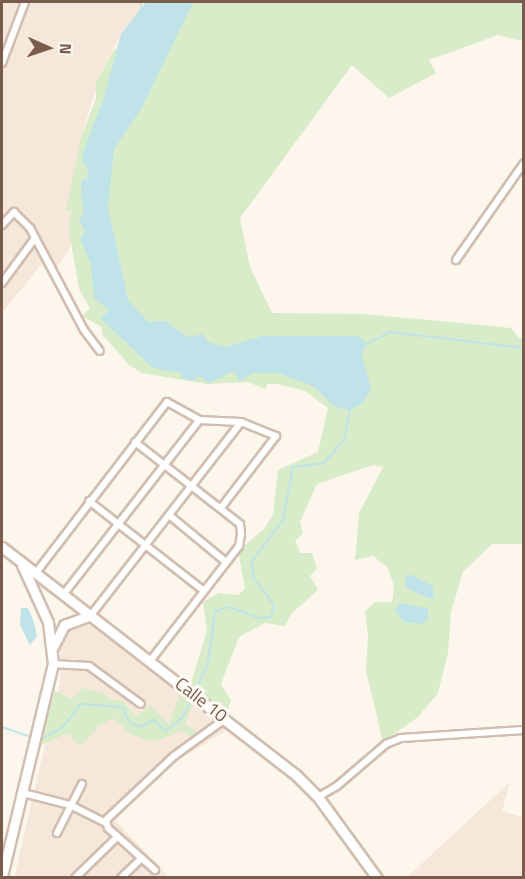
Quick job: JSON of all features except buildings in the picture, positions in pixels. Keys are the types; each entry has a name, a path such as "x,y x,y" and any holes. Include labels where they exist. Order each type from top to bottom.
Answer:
{"main road":[{"name":"Calle 10","path":"2,547 226,719 318,797 376,878"},
{"path":"2,876 54,664 48,622 21,563"},
{"path":"53,647 64,625 91,615"}],"street":[{"path":"2,63 26,2"},
{"path":"456,260 524,163"},
{"path":"2,225 14,212 35,238 84,330 100,351"},
{"path":"2,283 35,238"},
{"path":"35,574 167,402 199,420 241,422 276,436 221,508"},
{"path":"63,595 199,420"},
{"path":"91,615 241,422"},
{"path":"135,442 240,524 242,534 238,546 151,660"},
{"path":"89,501 203,590"},
{"path":"169,515 226,562"},
{"path":"54,664 89,666 141,704"},
{"path":"106,823 110,813 174,756 226,719"},
{"path":"318,797 337,786 386,744 401,738 524,730"},
{"path":"57,833 81,784"},
{"path":"23,793 70,805 106,823 117,837 156,870"},
{"path":"75,878 117,837"},
{"path":"120,878 142,858"}],"shaded area":[{"path":"2,2 142,2 141,11 121,34 102,70 81,137 67,209 71,210 72,245 51,275 44,261 2,313"},
{"path":"83,620 94,622 231,728 178,760 115,820 168,876 165,878 14,878 60,682 60,645 66,631"},
{"path":"510,782 502,811 523,817 523,877 407,877"}],"green space":[{"path":"168,2 523,2 523,41 498,35 429,60 436,73 389,98 352,65 240,218 250,267 272,313 362,314 451,322 511,328 519,338 523,338 523,544 492,544 463,572 451,612 448,653 438,693 418,717 383,742 366,671 368,637 365,611 375,602 392,602 394,585 387,567 373,556 355,560 359,513 383,467 373,465 317,484 300,522 303,533 295,541 300,553 312,553 317,569 310,576 318,590 292,613 285,626 265,623 239,637 221,684 231,701 226,714 190,686 207,631 203,602 219,593 238,595 245,589 238,551 264,529 273,514 278,470 318,452 328,408 305,391 278,384 267,384 266,389 247,382 207,384 142,373 129,365 102,334 102,327 82,316 90,308 79,289 69,231 71,210 66,210 81,137 96,99 96,82 114,49 127,48"},
{"path":"82,688 105,694 111,700 122,700 136,716 151,705 169,725 182,688 198,706 192,706 185,724 199,733 198,737 188,736 182,730 158,741 147,740 130,734 113,718 98,726 85,743 78,744 68,733 39,746 55,691 72,699"}],"water":[{"path":"146,2 193,3 141,109 114,149 108,208 128,300 148,322 165,321 188,337 203,334 208,342 226,347 262,336 358,336 366,342 362,356 371,389 362,404 350,410 335,407 313,386 278,373 253,373 239,382 237,374 232,372 209,383 199,376 192,381 183,379 181,373 153,368 100,318 110,311 94,298 91,264 80,239 85,232 79,219 84,213 82,180 88,178 87,165 82,162 84,150 104,98 121,34"},
{"path":"410,574 433,586 434,600 406,588 405,578"},
{"path":"400,603 428,609 428,619 421,624 404,622 395,611"},
{"path":"21,608 28,608 34,623 37,636 30,645 20,625"}],"waterway":[{"path":"140,13 142,2"},
{"path":"366,344 391,332 524,348"},
{"path":"196,689 208,663 215,611 229,607 259,618 271,617 274,605 254,578 252,561 283,520 293,467 324,463 344,440 350,409"},
{"path":"43,738 62,728 81,704 122,707 130,723 140,727 154,720 166,731 182,718 192,699"},
{"path":"2,727 31,737"}]}
